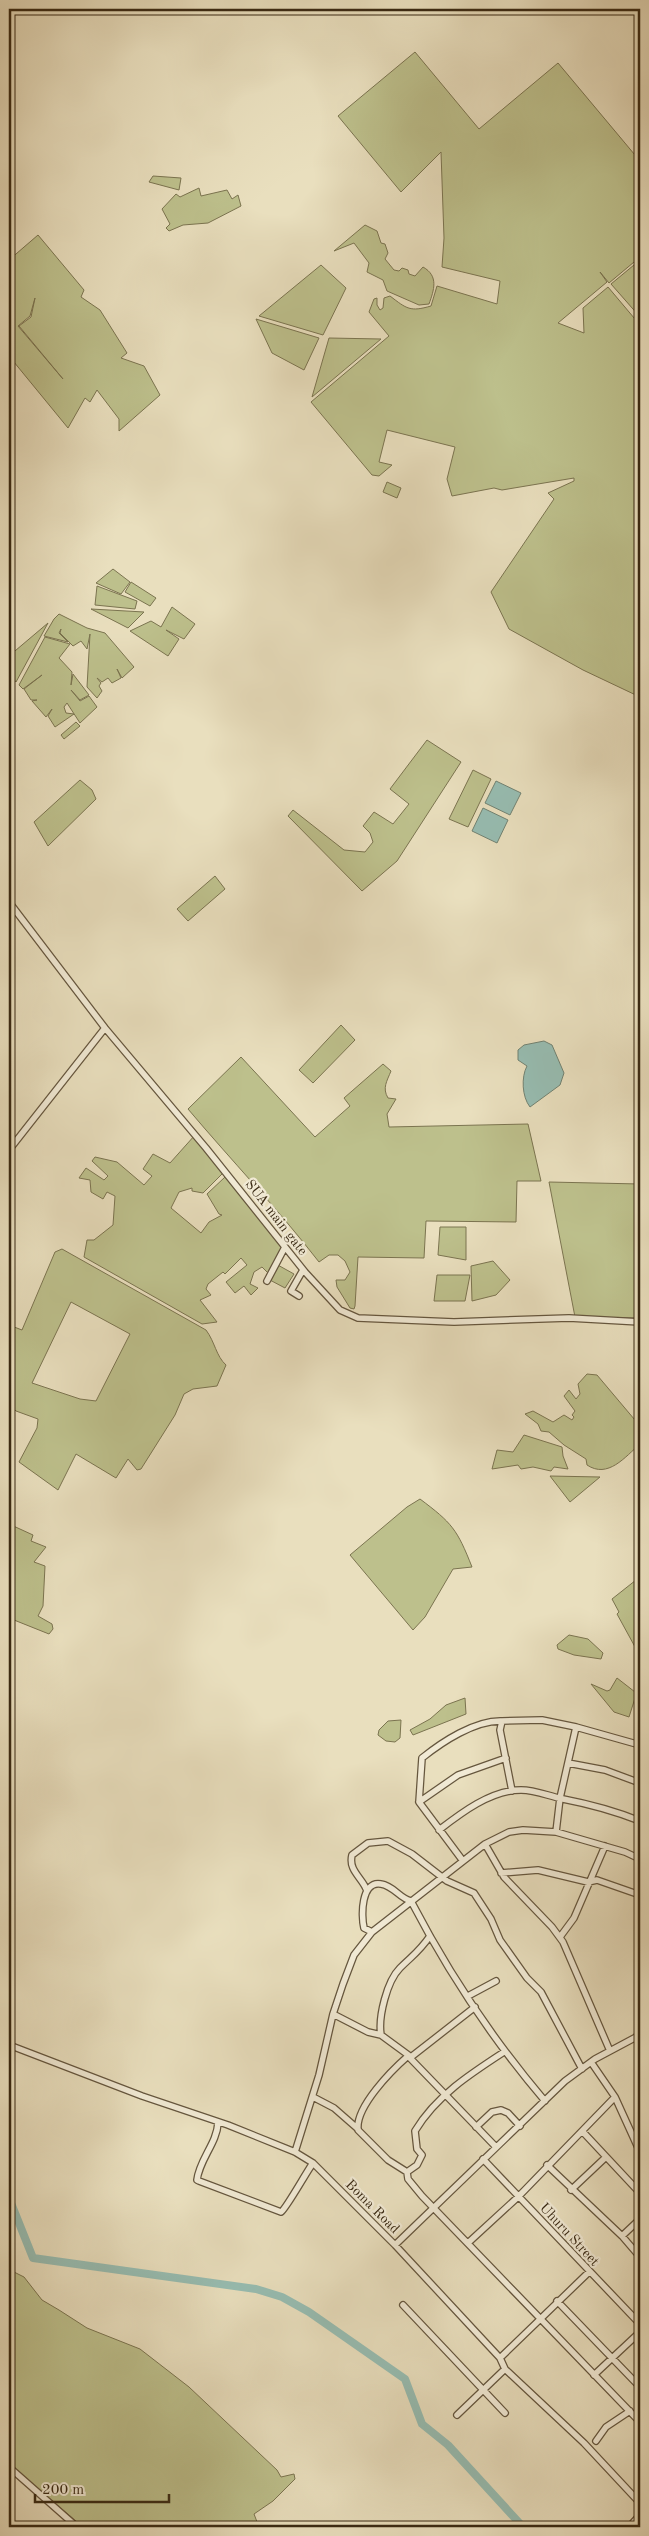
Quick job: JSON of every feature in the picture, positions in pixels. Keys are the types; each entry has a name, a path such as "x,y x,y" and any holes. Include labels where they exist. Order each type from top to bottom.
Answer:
{"street":[{"name":"SUA main gate","path":"9,902 105,1028 206,1148 303,1270 333,1304 347,1314 358,1318 454,1322 569,1318 640,1322"},
{"path":"9,1150 105,1028"},
{"path":"267,1281 285,1247"},
{"path":"299,1296 291,1291 303,1270"},
{"path":"464,1861 439,1830 420,1802 422,1758 444,1741 491,1721 542,1720 576,1727 640,1745"},
{"path":"502,1721 500,1730 512,1791"},
{"path":"556,1832 560,1798 576,1727"},
{"path":"420,1802 458,1775 506,1758"},
{"path":"568,1763 605,1770 640,1783"},
{"path":"439,1830 476,1805 512,1791 545,1793 610,1810 640,1821"},
{"path":"296,2152 313,2097 333,2014 354,1955 372,1932 441,1876 485,1844 508,1832 523,1830 556,1832 640,1858"},
{"path":"367,1891 365,1885 354,1871 351,1860 355,1852 368,1843 388,1841 412,1854 453,1884 474,1893 491,1919 500,1940 516,1959 523,1973 540,1992 582,2069"},
{"path":"485,1844 501,1873 560,1937 610,2051"},
{"path":"560,1937 574,1918 605,1846"},
{"path":"501,1873 530,1869 588,1882 597,1880 640,1895"},
{"path":"372,1932 364,1928 362,1918 363,1900 367,1891 377,1884 383,1884 402,1898 411,1901 430,1936 504,2052 545,2101"},
{"path":"381,2035 381,2017 391,1981 400,1968 419,1952 430,1936"},
{"path":"468,1996 496,1981"},
{"path":"347,2120 355,2120 360,2116 381,2085 410,2056 475,2007"},
{"path":"333,2014 368,2032 381,2035 410,2056 496,2147"},
{"path":"395,2245 565,2081 591,2062 638,2036 640,2044"},
{"name":"Boma Road","path":"9,2045 218,2123 228,2125 296,2152 313,2163 395,2245 500,2358 505,2369 584,2444 640,2503"},
{"path":"407,2172 417,2165 422,2155 418,2149 415,2132 431,2109 446,2094 504,2052"},
{"path":"591,2062 615,2097 640,2152"},
{"path":"313,2097 334,2108 388,2160 407,2172 408,2178 434,2207 540,2320 640,2422"},
{"path":"468,2242 518,2197 615,2097"},
{"path":"476,2127 492,2112 500,2110 508,2113 520,2126"},
{"path":"358,2130 360,2116"},
{"path":"218,2123 217,2132 198,2171 197,2180 199,2181 280,2212 285,2209 293,2191 313,2163"},
{"path":"583,2132 640,2193"},
{"path":"571,2190 606,2156"},
{"name":"Uhuru Street","path":"483,2159 640,2324"},
{"path":"547,2165 571,2190 622,2236 640,2257"},
{"path":"622,2236 640,2219"},
{"path":"500,2358 589,2272"},
{"path":"557,2301 640,2387"},
{"path":"403,2305 505,2412"},
{"path":"594,2375 640,2332"},
{"path":"457,2415 505,2369"},
{"path":"596,2441 606,2427 630,2411"},
{"path":"9,2467 77,2527"},
{"path":"629,2527 640,2515"}],"green space":[{"path":"415,52 479,129 558,63 640,161 640,257 609,283 600,272 607,282 558,323 584,333 583,308 608,287 640,325 640,697 583,670 509,629 491,592 554,499 548,493 574,481 574,478 502,490 494,488 452,496 447,479 455,447 387,430 379,462 392,465 379,476 372,475 311,402 389,336 369,312 374,299 377,298 377,305 380,310 383,308 384,298 390,296 409,308 424,308 431,306 437,286 497,304 500,281 442,267 444,238 441,152 401,192 338,116"},
{"path":"153,176 181,178 179,190 149,182"},
{"path":"199,188 201,196 227,190 232,199 238,195 241,206 208,223 183,225 169,231 166,228 170,224 162,209 176,194 180,197"},
{"path":"365,225 377,231 381,243 385,244 388,253 385,259 394,270 399,271 402,268 415,276 423,267 428,271 434,284 429,304 419,305 387,291 383,280 367,272 369,263 354,243 334,251"},
{"path":"38,235 84,290 81,297 100,310 127,353 121,358 144,366 160,395 119,431 119,419 97,390 90,402 85,398 68,428 9,356 9,260","holes":["35,298 31,317 19,326 63,379 18,326 30,316"]},
{"path":"640,260 640,317 611,284"},
{"path":"321,265 346,288 323,335 259,316"},
{"path":"256,319 319,338 304,370 272,353"},
{"path":"329,338 381,339 312,397"},
{"path":"387,482 401,488 397,498 383,492"},
{"path":"113,569 130,582 121,594 96,583"},
{"path":"131,582 156,598 150,606 125,592"},
{"path":"97,586 137,601 135,609 95,605"},
{"path":"172,607 195,624 184,639 166,630 179,639 168,656 130,631 151,621 161,627"},
{"path":"91,609 144,612 128,628"},
{"path":"59,614 87,628 105,633 134,667 122,678 117,669 121,678 112,683 108,678 102,682 97,678 101,683 99,686 102,691 97,698 87,687 90,634 87,649 81,641 73,646 60,633 61,629 59,633 68,642 44,636"},
{"path":"48,623 16,682 9,674 9,656"},
{"path":"45,637 70,644 59,658 72,672 71,685 73,674 89,695 80,700 71,690 80,701 89,696 97,707 80,723 67,703 64,707 66,713 74,714 55,727 48,716 52,709 46,717 32,701 37,700 31,700 24,689 42,675 23,689 19,685"},
{"path":"76,722 80,726 64,739 61,735"},
{"path":"427,740 461,762 397,861 362,891 288,816 293,810 344,850 365,852 373,842 370,833 363,826 374,812 393,824 409,804 390,789"},
{"path":"473,770 491,779 468,827 449,819"},
{"path":"80,780 92,790 96,799 48,846 34,822"},
{"path":"215,876 225,889 188,921 177,909"},
{"path":"341,1025 355,1040 313,1083 299,1070"},
{"path":"241,1057 315,1137 350,1106 344,1098 383,1064 391,1071 386,1084 386,1094 388,1098 396,1099 387,1114 389,1127 528,1124 541,1181 517,1181 516,1222 426,1221 424,1258 358,1257 355,1306 354,1309 350,1308 337,1287 336,1280 345,1280 350,1272 345,1261 338,1255 329,1255 319,1262 188,1109"},
{"path":"195,1135 225,1171 203,1193 192,1191 192,1188 179,1192 171,1208 201,1233 209,1222 222,1215 219,1214 207,1194 225,1177 282,1247 276,1264 294,1274 285,1288 268,1279 270,1275 262,1267 254,1272 250,1284 258,1288 251,1295 244,1286 235,1293 226,1282 247,1265 241,1258 225,1274 223,1272 208,1284 206,1289 211,1295 200,1300 217,1322 202,1324 84,1257 87,1240 94,1240 113,1225 115,1196 107,1192 103,1199 91,1192 90,1180 79,1178 86,1168 104,1180 108,1176 92,1161 95,1157 117,1162 144,1185 152,1176 143,1169 153,1154 170,1163"},
{"path":"549,1182 640,1184 640,1318 575,1317"},
{"path":"440,1227 466,1227 466,1260 438,1255"},
{"path":"62,1249 206,1330 226,1365 217,1386 193,1389 184,1394 175,1415 141,1469 137,1470 128,1459 116,1478 76,1454 58,1490 19,1462 37,1428 38,1419 16,1411 9,1404 9,1325 22,1330 55,1252","holes":["71,1302 130,1334 96,1401 80,1399 32,1383"]},
{"path":"493,1261 510,1280 496,1295 472,1301 471,1266"},
{"path":"437,1275 470,1275 465,1301 434,1301"},
{"path":"587,1374 597,1375 640,1426 640,1444 616,1465 609,1468 595,1469 587,1465 586,1459 564,1445 549,1432 541,1431 538,1424 525,1414 533,1411 553,1422 564,1415 572,1420 574,1417 572,1415 575,1411 564,1396 569,1390 576,1399 580,1394 578,1384"},
{"path":"524,1435 562,1447 568,1469 554,1467 551,1471 533,1467 521,1469 518,1465 492,1469 497,1450 513,1452"},
{"path":"550,1476 600,1477 570,1502"},
{"path":"420,1499 447,1521 462,1544 472,1567 453,1569 425,1617 413,1630 350,1555 407,1507"},
{"path":"9,1524 33,1535 31,1541 46,1547 34,1562 45,1566 43,1606 38,1616 52,1624 53,1629 49,1634 9,1618"},
{"path":"636,1580 640,1585 640,1656 617,1614 619,1612 612,1599"},
{"path":"569,1635 588,1639 603,1653 601,1659 574,1655 558,1649 557,1645"},
{"path":"617,1678 635,1692 636,1695 629,1717 614,1712 591,1684 607,1691 610,1690"},
{"path":"465,1698 466,1714 413,1735 410,1730 430,1719 446,1705"},
{"path":"401,1720 400,1738 395,1742 386,1741 378,1735 379,1730 388,1721"},
{"path":"12,2271 24,2277 42,2300 87,2328 140,2349 189,2387 277,2470 281,2477 294,2474 295,2479 273,2501 254,2514 259,2527 83,2527 9,2464 9,2273"}],"water":[{"path":"496,781 521,793 510,815 485,803"},
{"path":"483,808 508,820 497,843 472,831"},
{"path":"544,1041 552,1045 564,1073 560,1085 530,1107 525,1098 523,1087 527,1066 518,1060 518,1050 524,1045"}],"waterway":[{"path":"9,2198 33,2258 256,2289 282,2297 309,2312 405,2379 422,2424 448,2445 523,2527"}]}
